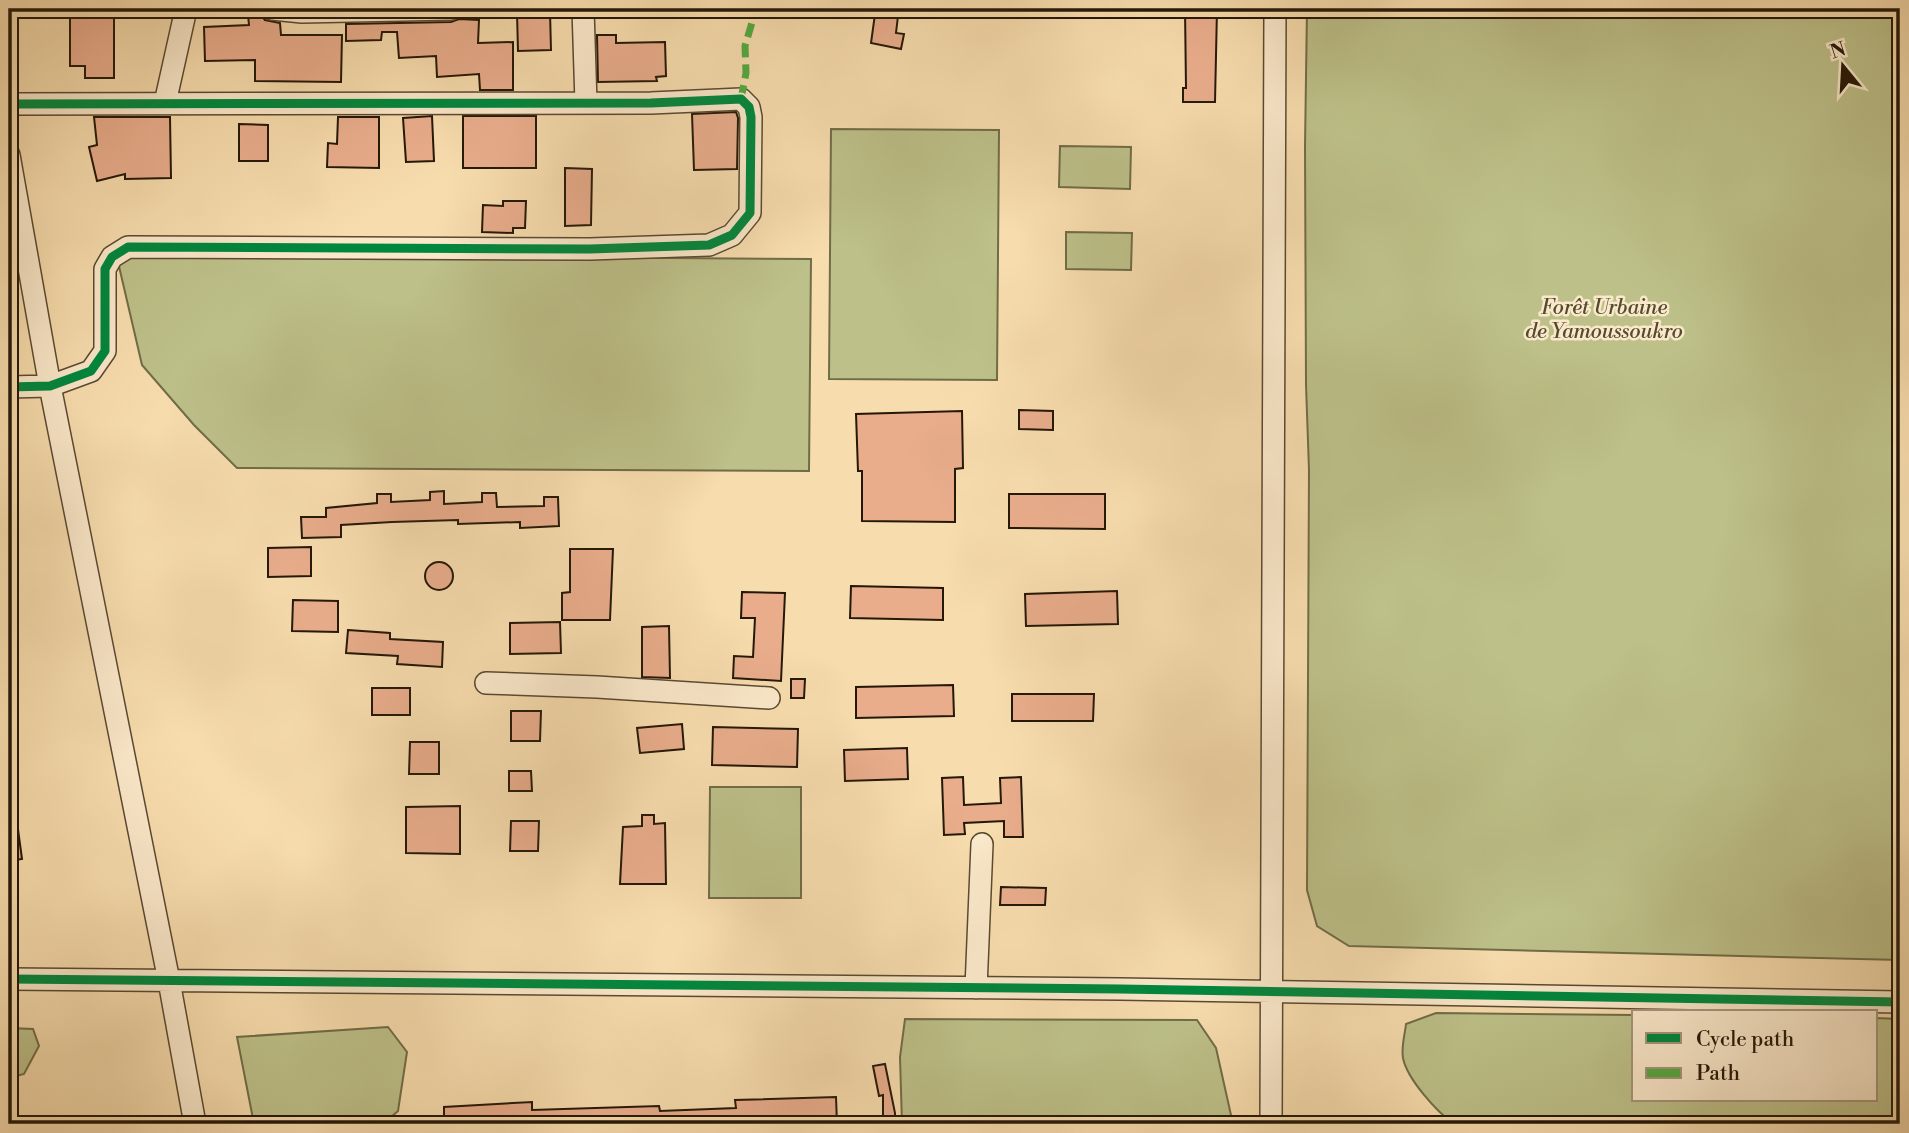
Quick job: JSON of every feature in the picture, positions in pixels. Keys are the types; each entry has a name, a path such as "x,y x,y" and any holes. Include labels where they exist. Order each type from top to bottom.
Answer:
{"street":[{"path":"165,103 186,9"},
{"path":"272,9 451,9"},
{"path":"583,9 586,103"},
{"path":"1271,1124 1275,9"},
{"path":"9,104 586,103 741,99 749,107 751,117 750,213 732,234 709,245 590,248 128,247 112,257 105,269 105,351 92,371 50,386 9,387"},
{"path":"9,155 11,180 50,386 195,1124"},
{"path":"486,683 769,698"},
{"path":"976,988 982,844"},
{"path":"9,979 976,988 1900,1002"}],"green space":[{"name":"Forêt Urbaine de Yamoussoukro","path":"1307,9 1900,9 1900,960 1349,946 1317,926 1307,890"},
{"path":"831,129 999,130 997,380 829,379"},
{"path":"1060,146 1131,147 1130,189 1059,187"},
{"path":"1066,232 1132,233 1131,270 1066,269"},
{"path":"134,254 811,259 809,471 237,468 194,425 142,365 118,262"},
{"path":"710,787 801,787 801,898 709,898"},
{"path":"1436,1013 1632,1015 1632,1102 1878,1102 1878,1018 1900,1019 1900,1124 1454,1124 1439,1112 1410,1075 1403,1058 1406,1024"},
{"path":"905,1019 1197,1020 1216,1048 1233,1124 902,1124 900,1057"},
{"path":"388,1027 407,1052 398,1111 383,1124 254,1124 237,1037"},
{"path":"9,1028 33,1029 39,1046 24,1074 9,1078"}],"building":[{"path":"84,9 114,9 114,78 85,78 85,66 70,66 70,13 84,13"},
{"path":"1185,9 1217,9 1215,102 1183,102 1183,88 1186,88"},
{"path":"550,12 551,50 518,51 517,13"},
{"path":"260,14 265,20 280,23 281,35 342,35 341,82 255,81 255,60 205,61 204,27 249,25 248,15"},
{"path":"875,14 898,16 896,33 904,34 901,49 871,43"},
{"path":"459,19 479,20 478,43 513,42 513,90 480,90 479,74 437,77 436,56 399,58 397,32 382,32 381,40 346,41 346,24 451,22"},
{"path":"597,35 616,35 616,43 665,42 666,76 656,77 657,81 598,82"},
{"path":"736,112 737,169 694,170 692,114"},
{"path":"432,116 434,161 406,162 403,118"},
{"path":"463,116 536,116 536,168 463,168"},
{"path":"94,117 170,117 171,178 125,179 125,174 97,181 89,147 97,145"},
{"path":"338,117 379,117 379,168 327,167 328,143 337,144"},
{"path":"239,124 268,125 268,161 239,161"},
{"path":"565,168 592,169 591,225 565,226"},
{"path":"503,201 526,201 525,228 513,228 513,233 482,232 483,205 503,206"},
{"path":"1019,410 1053,411 1053,430 1019,429"},
{"path":"962,411 963,468 955,469 955,522 862,521 862,471 858,471 856,414"},
{"path":"444,491 444,504 482,502 482,493 496,493 497,507 544,506 544,497 558,497 559,526 520,528 520,522 458,524 458,520 392,522 341,525 341,537 302,538 301,517 326,517 326,508 377,503 377,494 391,494 391,502 430,500 430,492"},
{"path":"1009,494 1105,494 1105,529 1009,528"},
{"path":"311,547 311,576 268,577 268,548"},
{"path":"570,549 613,549 610,620 562,620 562,593 570,592"},
{"path":"439,562 449,566 453,576 449,586 439,590 429,586 425,576 429,566"},
{"path":"851,586 943,588 943,620 850,618"},
{"path":"1117,591 1118,624 1026,626 1025,594"},
{"path":"742,592 785,593 781,681 733,678 734,656 753,657 755,618 741,618"},
{"path":"293,600 338,601 338,632 292,631"},
{"path":"560,622 561,653 510,654 510,623"},
{"path":"669,626 670,678 642,677 642,627"},
{"path":"348,630 390,633 390,639 443,642 442,667 397,664 398,656 346,653"},
{"path":"791,679 805,679 804,698 791,698"},
{"path":"953,685 954,716 856,718 856,687"},
{"path":"372,688 410,688 410,715 372,715"},
{"path":"1012,694 1094,694 1093,721 1012,721"},
{"path":"511,711 541,711 540,741 511,741"},
{"path":"682,724 684,749 640,753 637,728"},
{"path":"713,727 798,729 797,767 712,765"},
{"path":"410,742 439,742 439,774 409,774"},
{"path":"907,748 908,779 845,781 844,750"},
{"path":"509,771 531,771 532,791 509,791"},
{"path":"963,777 964,805 1001,803 1000,778 1021,777 1023,837 1004,837 1004,821 964,823 965,834 944,835 942,778"},
{"path":"460,806 460,854 406,853 406,807"},
{"path":"642,815 654,815 654,824 665,823 666,884 620,884 623,827 642,826"},
{"path":"511,821 539,821 538,851 510,851"},
{"path":"17,822 22,859 9,861 9,823"},
{"path":"1001,887 1046,888 1045,905 1000,905"},
{"path":"885,1064 895,1124 883,1124 883,1095 879,1096 873,1066"},
{"path":"836,1097 837,1124 444,1124 444,1107 532,1102 532,1110 659,1106 660,1111 736,1108 735,1100"}],"marked path":[{"path":"741,99 746,73 745,46 756,9"}],"cycle path":[{"path":"9,104 651,103 741,99 749,107 751,117 750,213 732,235 709,245 590,249 128,247 112,257 105,269 105,351 91,371 50,386 9,387"},
{"path":"9,979 1120,989 1900,1002"}]}
